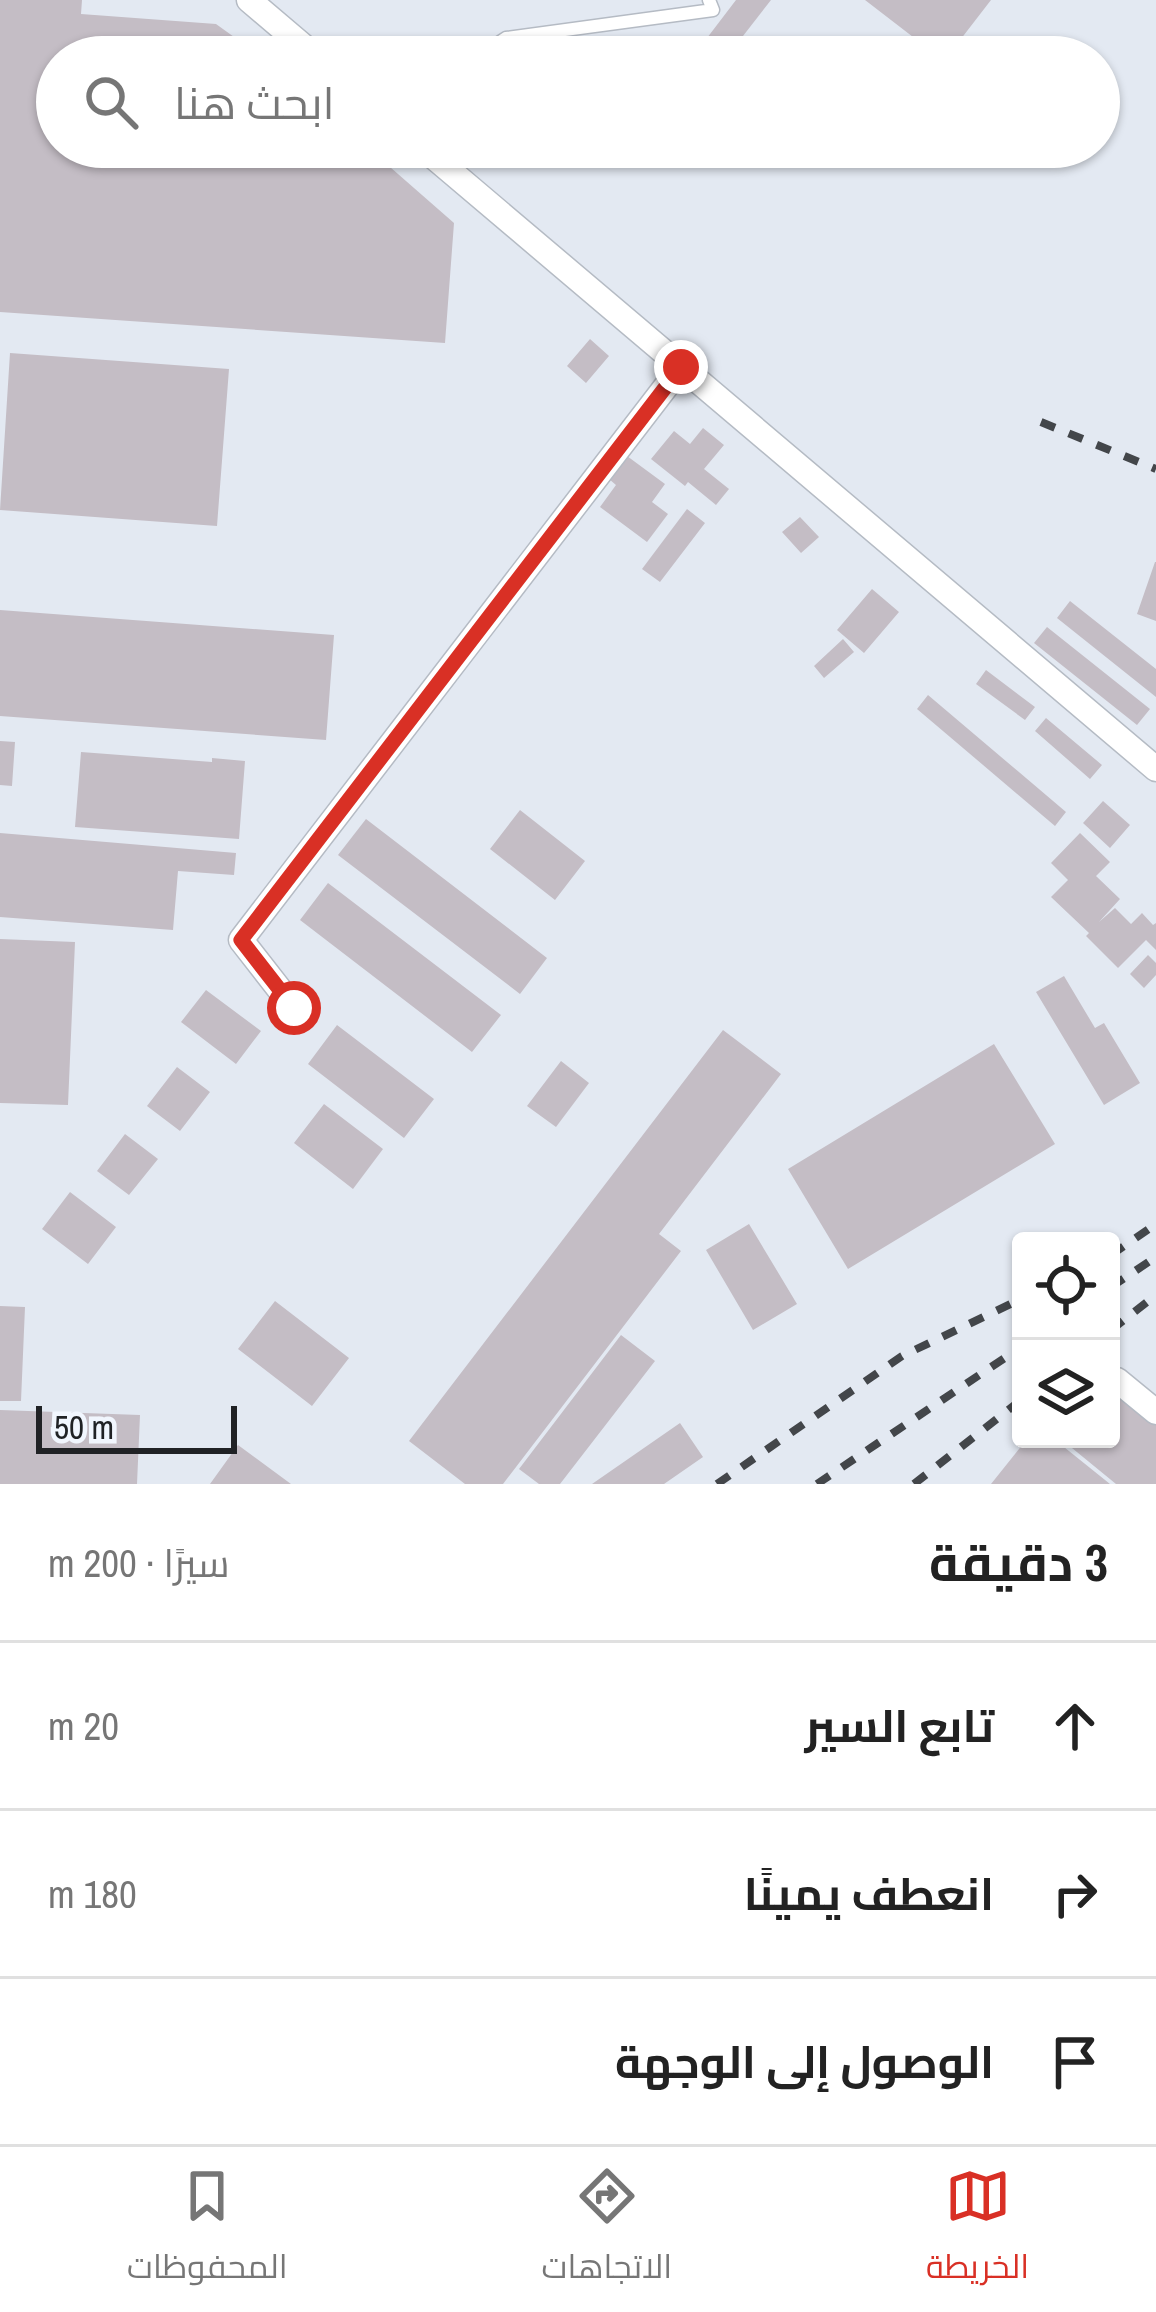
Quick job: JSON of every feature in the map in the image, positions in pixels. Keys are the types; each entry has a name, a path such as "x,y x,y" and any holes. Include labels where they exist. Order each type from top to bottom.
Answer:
{"street":[{"path":"249,0 291,36"},
{"path":"447,168 1156,769"},
{"path":"294,1008 241,940 681,367"},
{"path":"1120,1382 1156,1412"}],"lane":[{"path":"521,36 712,10 709,0"}],"building":[{"path":"0,0 82,0 81,14 216,24 233,36 36,36 36,168 391,168 454,223 445,343 0,312"},
{"path":"736,0 771,0 743,36 709,36"},
{"path":"865,0 991,0 963,36 912,36"},
{"path":"590,339 609,356 586,383 567,366"},
{"path":"10,353 229,369 217,526 0,510"},
{"path":"703,428 724,445 704,469 729,489 716,505 651,459 674,431 690,444"},
{"path":"627,456 665,484 652,502 668,514 647,542 600,507 616,485 609,479"},
{"path":"687,509 705,523 660,582 642,569"},
{"path":"800,517 819,537 801,553 782,532"},
{"path":"1156,562 1156,621 1137,614"},
{"path":"872,589 899,612 864,653 837,630"},
{"path":"1070,601 1156,669 1156,697 1057,618"},
{"path":"0,610 334,635 326,740 0,716"},
{"path":"1047,627 1150,709 1137,725 1034,643"},
{"path":"843,639 854,652 824,678 814,666"},
{"path":"986,670 1035,707 1025,720 976,684"},
{"path":"928,695 1066,812 1055,826 917,709"},
{"path":"1046,718 1102,765 1090,779 1035,731"},
{"path":"0,741 15,742 12,786 0,785"},
{"path":"81,752 245,761 239,839 75,827"},
{"path":"1103,801 1130,825 1110,848 1083,823"},
{"path":"520,810 585,861 555,900 490,849"},
{"path":"366,819 547,958 520,994 338,855"},
{"path":"0,833 236,853 234,875 178,871 173,930 0,917"},
{"path":"1080,833 1110,862 1096,876 1120,899 1099,922 1115,908 1131,924 1142,913 1156,923 1156,950 1146,940 1118,968 1051,897 1068,880 1051,863"},
{"path":"328,883 501,1015 472,1052 300,920"},
{"path":"0,939 75,942 68,1105 0,1103"},
{"path":"1148,955 1156,963 1156,975 1144,988 1130,974"},
{"path":"1064,976 1095,1028 1104,1023 1140,1083 1104,1105 1036,992"},
{"path":"206,990 261,1031 236,1064 181,1022"},
{"path":"337,1025 434,1099 404,1138 308,1064"},
{"path":"723,1030 781,1074 659,1234 681,1251 503,1484 465,1484 409,1441"},
{"path":"994,1044 1055,1144 848,1269 788,1169"},
{"path":"561,1061 589,1083 556,1127 527,1106"},
{"path":"177,1067 210,1092 180,1131 147,1106"},
{"path":"324,1104 383,1149 353,1189 294,1143"},
{"path":"125,1134 158,1159 129,1195 97,1171"},
{"path":"70,1192 116,1227 88,1264 42,1229"},
{"path":"749,1224 797,1304 753,1330 706,1250"},
{"path":"275,1301 349,1358 312,1406 238,1349"},
{"path":"0,1306 25,1307 21,1401 0,1401"},
{"path":"621,1335 655,1361 560,1484 539,1484 519,1469"},
{"path":"1120,1394 1156,1423 1156,1484 1116,1484 1072,1448 1120,1448"},
{"path":"0,1410 140,1415 137,1484 0,1484"},
{"path":"680,1423 703,1457 664,1484 592,1484"},
{"path":"238,1445 291,1484 210,1484"},
{"path":"1020,1448 1065,1448 1110,1484 991,1484"}],"railway":[{"path":"1041,422 1156,469"},
{"path":"1120,1249 1156,1224"},
{"path":"1120,1281 1156,1257"},
{"path":"1120,1323 1156,1295"},
{"path":"717,1484 902,1356 1012,1303"},
{"path":"817,1484 1012,1353"},
{"path":"914,1484 1012,1407"}],"route":[{"path":"294,1008 241,940 681,367"}]}
